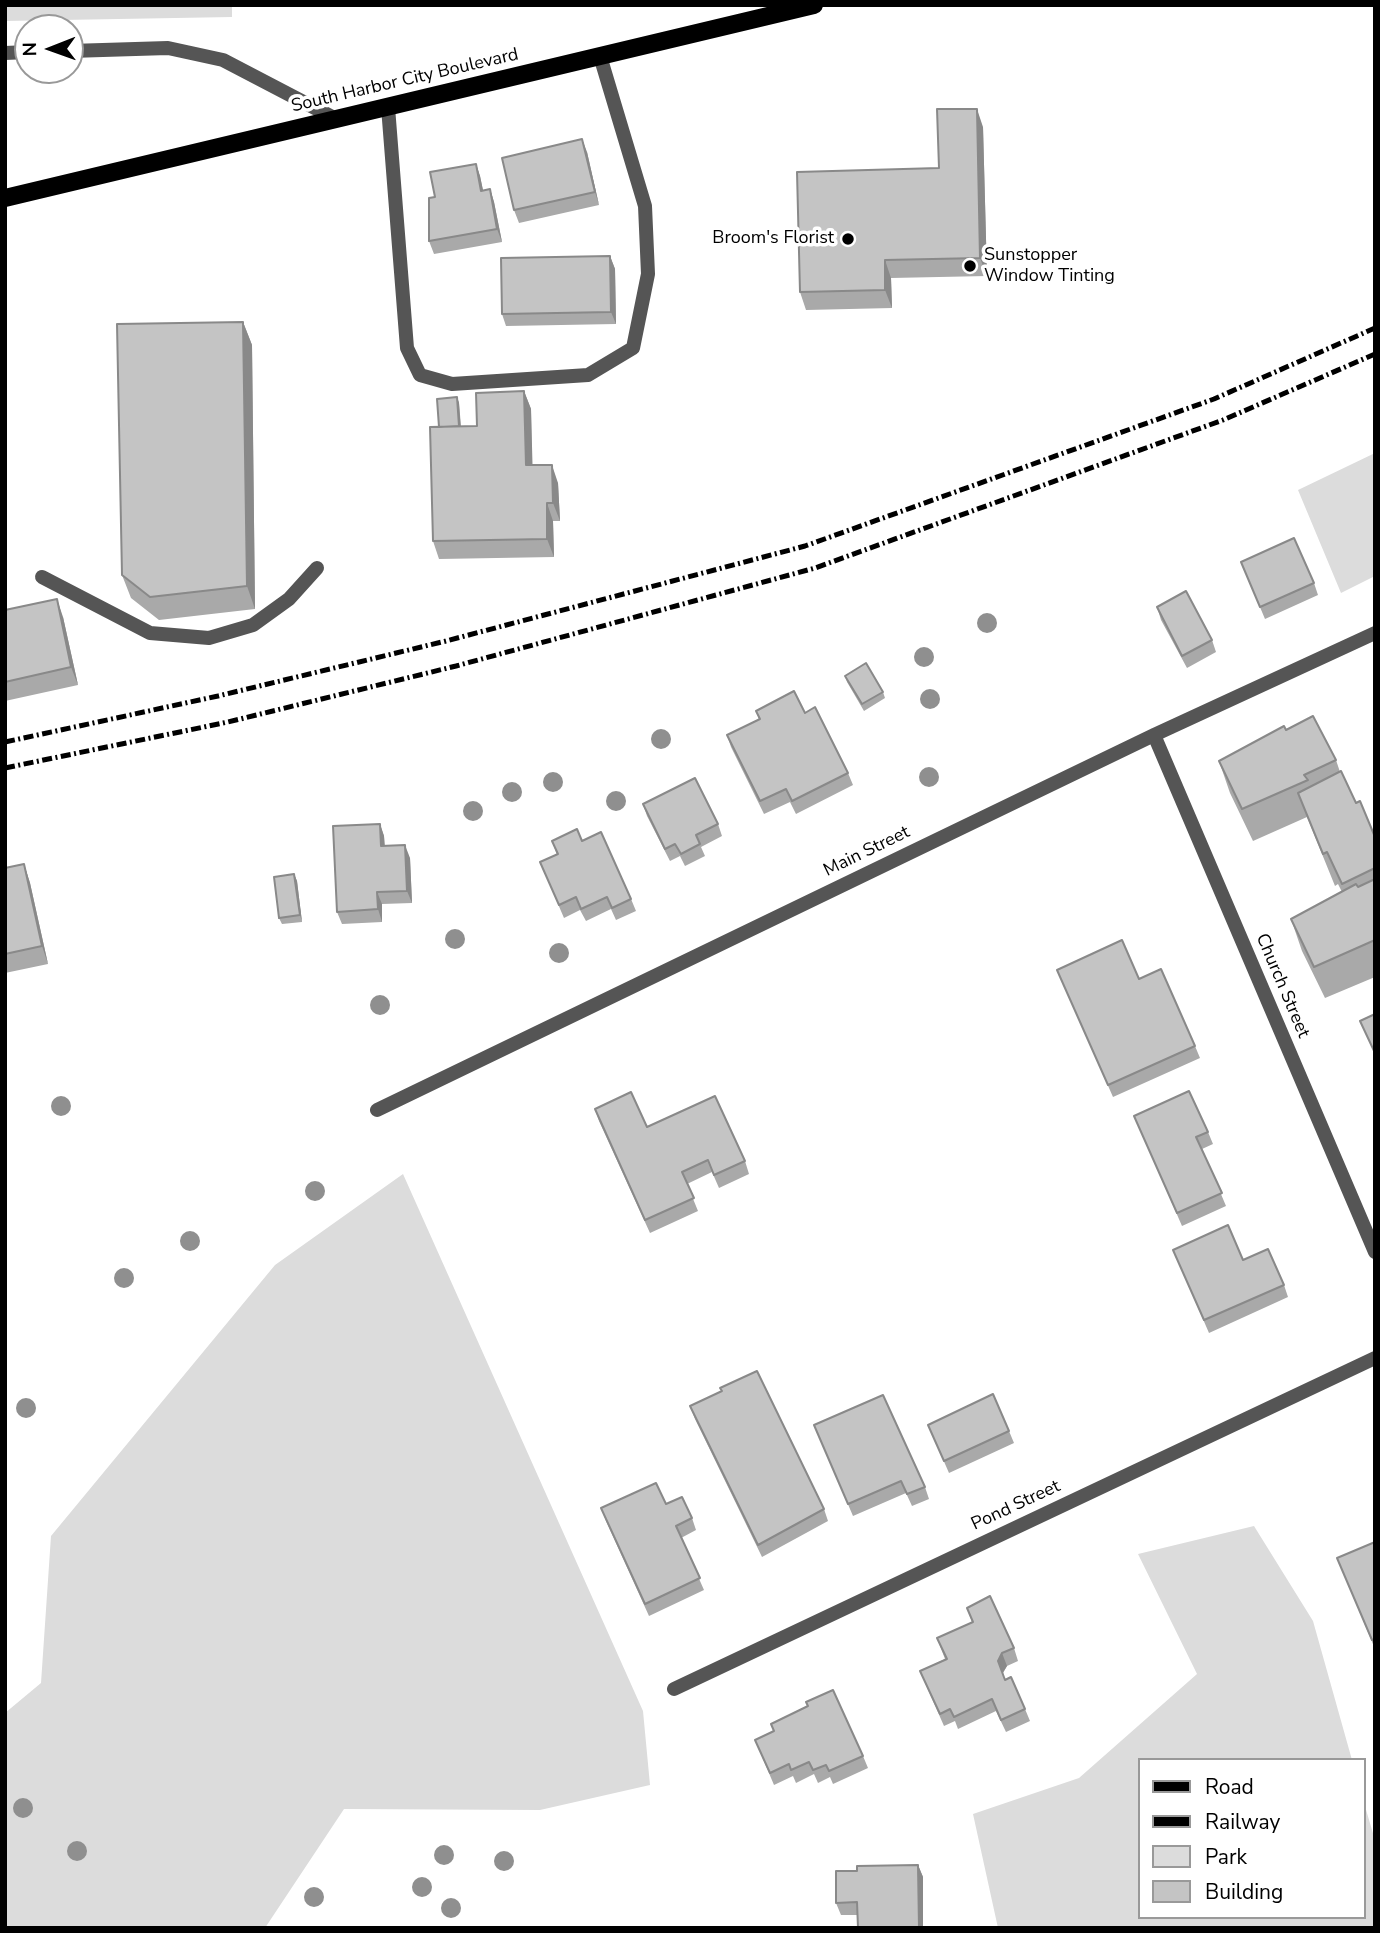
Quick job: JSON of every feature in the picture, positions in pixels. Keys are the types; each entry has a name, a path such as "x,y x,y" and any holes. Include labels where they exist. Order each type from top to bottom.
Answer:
{"main road":[{"name":"South Harbor City Boulevard","path":"5,198 814,5"}],"street":[{"path":"84,51 168,48 223,60 336,119"},
{"path":"388,107 407,348 419,375 452,384 588,375 634,348 648,274 645,206 600,56"},
{"path":"42,577 150,633 209,638 253,625 289,599 317,568"},
{"name":"Main Street","path":"377,1110 1154,735 1375,633"},
{"name":"Church Street","path":"1154,735 1375,1252"},
{"name":"Pond Street","path":"674,1689 1375,1358"}],"green space":[{"path":"5,5 232,5 232,17 84,20 84,14 14,14 14,21 5,21"},
{"path":"1375,453 1375,576 1341,593 1298,490"},
{"path":"403,1174 643,1711 650,1785 540,1810 344,1809 265,1928 5,1928 5,1713 41,1683 51,1536 275,1265"},
{"path":"1254,1526 1313,1621 1351,1758 1138,1758 1138,1919 1366,1919 1366,1810 1375,1840 1375,1928 998,1928 973,1814 1079,1778 1197,1674 1138,1554"}],"building":[{"path":"937,109 977,109 980,258 885,260 885,290 800,292 797,172 939,168"},
{"path":"582,139 595,192 514,210 502,158"},
{"path":"476,164 481,191 490,189 497,229 429,241 429,198 435,197 430,172"},
{"path":"610,256 611,312 502,314 501,258"},
{"path":"243,322 247,586 150,597 122,575 117,324"},
{"path":"524,391 526,465 552,465 553,503 547,503 547,539 433,541 430,427 477,426 476,393"},
{"path":"457,397 459,426 439,427 437,399"},
{"path":"1294,538 1314,583 1260,607 1241,562"},
{"path":"1186,591 1212,640 1182,656 1157,607"},
{"path":"57,599 71,667 5,682 5,610"},
{"path":"866,663 883,692 862,704 845,676"},
{"path":"794,691 805,713 815,707 848,773 792,801 786,789 760,801 727,735 760,719 756,711"},
{"path":"1313,716 1336,760 1304,775 1308,780 1242,809 1219,761 1284,726 1286,730"},
{"path":"1341,771 1356,803 1360,801 1375,837 1375,868 1342,884 1327,852 1323,854 1298,793"},
{"path":"695,778 718,824 696,835 700,844 681,854 675,844 665,849 643,804"},
{"path":"380,824 381,846 405,845 407,891 377,892 378,909 337,912 333,826"},
{"path":"577,829 582,841 601,832 631,899 612,908 607,897 581,909 576,897 559,905 540,862 558,854 552,841"},
{"path":"24,864 42,946 5,954 5,868"},
{"path":"294,874 300,915 279,918 274,877"},
{"path":"1375,879 1375,940 1314,967 1291,919 1356,884 1358,887"},
{"path":"1122,940 1139,979 1161,969 1195,1046 1108,1085 1057,970"},
{"path":"1375,1014 1375,1053 1360,1021"},
{"path":"1189,1091 1208,1132 1196,1137 1222,1193 1177,1213 1134,1116"},
{"path":"631,1092 647,1127 715,1096 745,1161 714,1175 708,1160 682,1172 694,1198 645,1220 595,1109"},
{"path":"1228,1225 1243,1260 1268,1249 1284,1285 1204,1320 1173,1250"},
{"path":"757,1371 824,1509 758,1545 690,1406"},
{"path":"993,1394 1009,1431 944,1461 928,1425"},
{"path":"883,1395 925,1487 907,1494 901,1481 848,1504 814,1425"},
{"path":"656,1483 666,1504 682,1497 692,1518 676,1526 700,1578 645,1604 601,1508"},
{"path":"1375,1542 1375,1639 1372,1640 1337,1558"},
{"path":"990,1596 1014,1648 1002,1653 998,1661 1005,1680 1011,1677 1025,1709 1001,1720 992,1699 954,1717 950,1709 940,1714 920,1671 947,1659 937,1638 973,1622 967,1608"},
{"path":"833,1690 863,1756 829,1771 826,1765 813,1770 809,1762 791,1770 789,1764 770,1773 755,1740 774,1731 771,1724 808,1706 806,1702"},
{"path":"918,1865 919,1928 858,1928 857,1902 836,1903 836,1871 857,1871 857,1866"}],"railway":[{"path":"5,742 218,696 446,641 805,546 1214,399 1375,328"},
{"path":"5,768 228,722 456,666 815,568 1223,420 1375,354"}],"place":[{"name":"Broom's Florist","path":"848,239"},
{"name":"Sunstopper Window Tinting","path":"970,266"}]}
